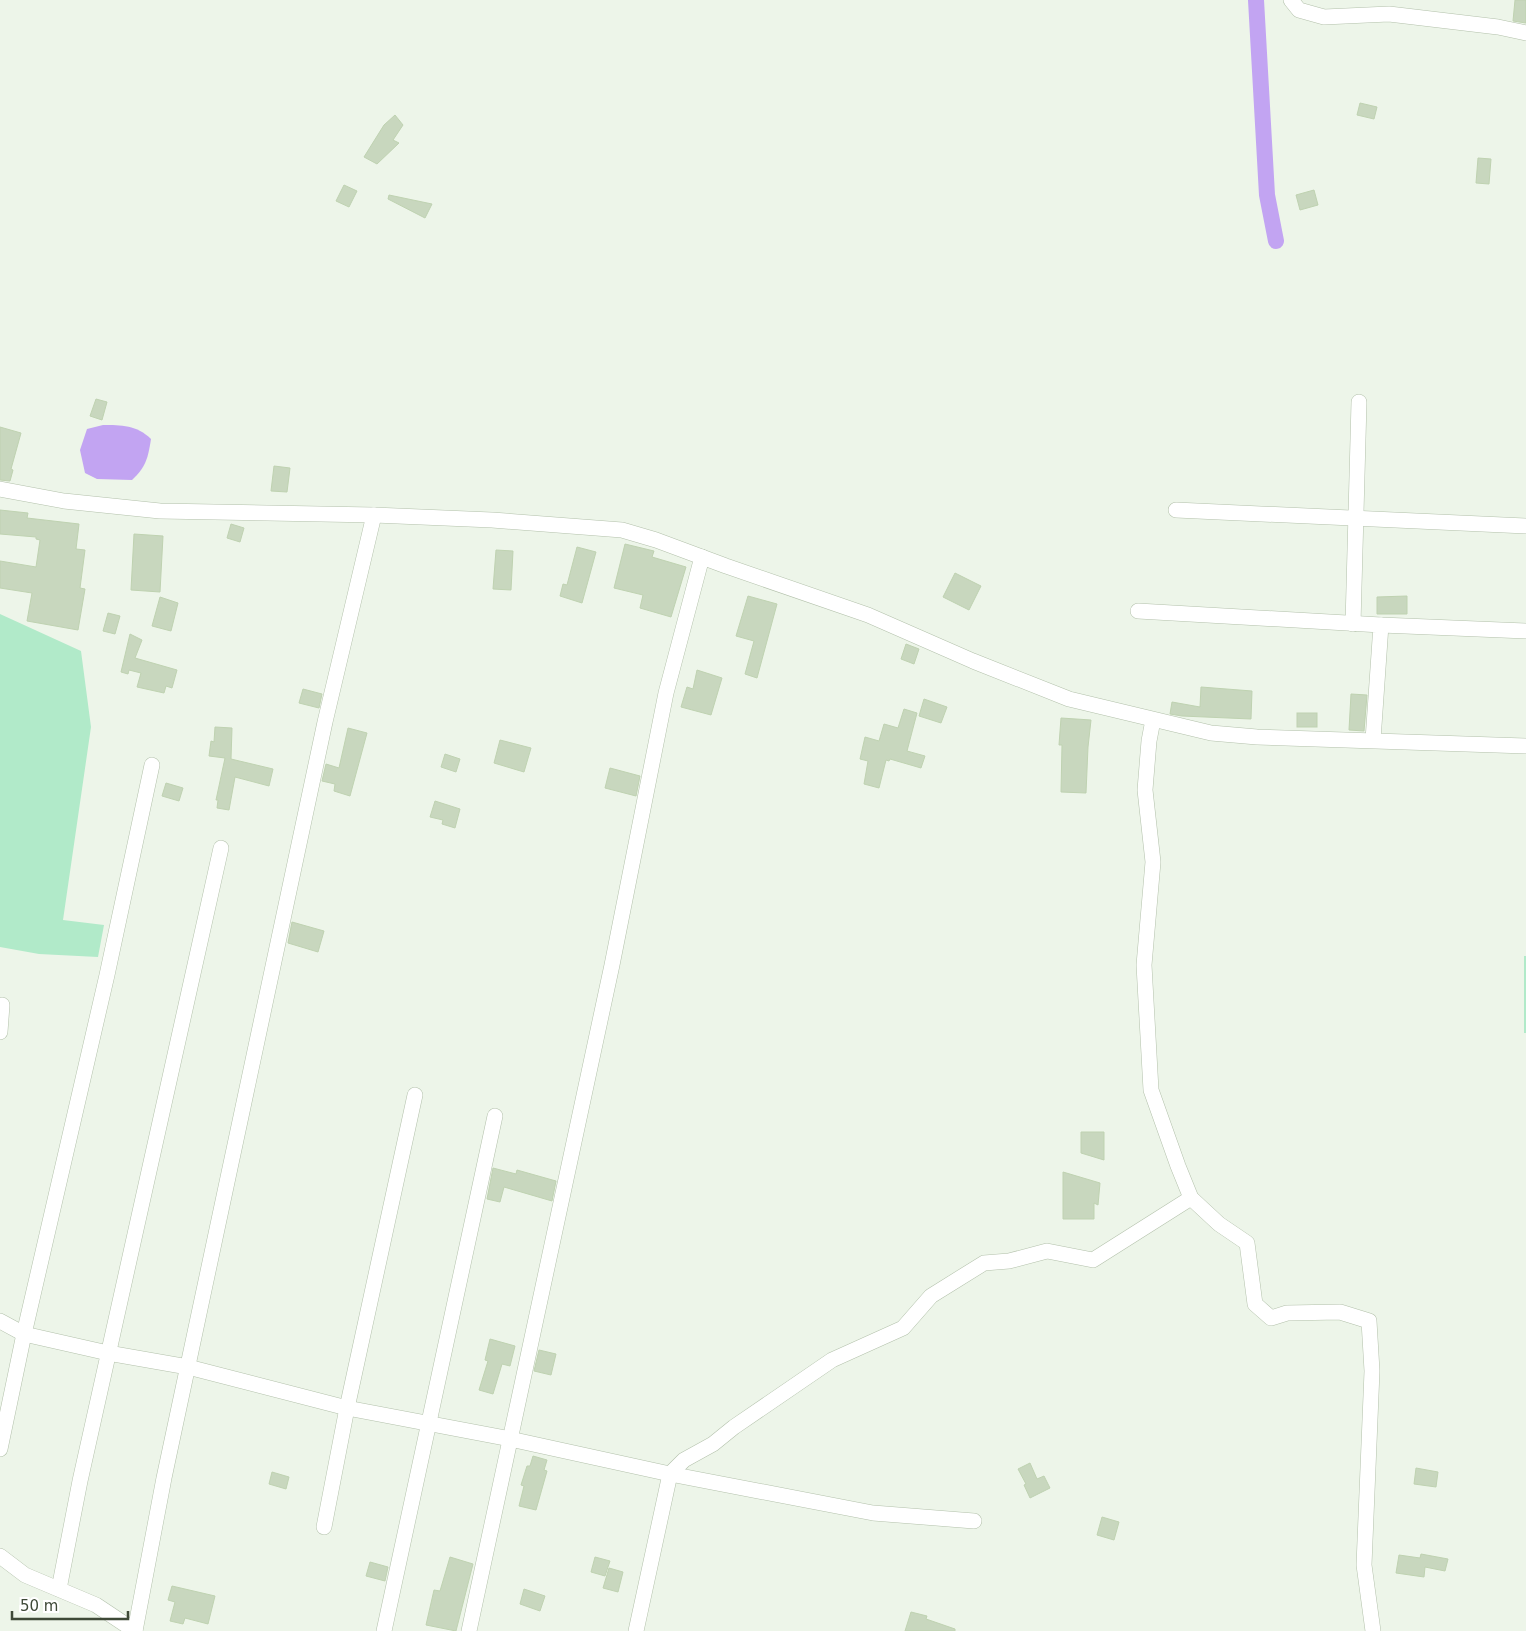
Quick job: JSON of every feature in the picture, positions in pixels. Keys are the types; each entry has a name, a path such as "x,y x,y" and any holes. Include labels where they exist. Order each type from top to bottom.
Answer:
{"street":[{"path":"1291,0 1299,10 1324,17 1389,14 1498,27 1526,33"},
{"path":"1353,624 1359,402"},
{"path":"0,489 64,501 160,511 374,515 492,520 622,530 656,540 868,615 973,661 1069,699 1154,720 1211,733 1257,737 1526,746"},
{"path":"1176,510 1526,526"},
{"path":"0,1556 25,1575 96,1605 135,1631 188,1367 325,722 374,515"},
{"path":"469,1631 612,965 666,693 702,557"},
{"path":"1138,611 1353,624 1526,631"},
{"path":"1373,740 1381,625"},
{"path":"1154,720 1149,741 1145,790 1153,862 1144,965 1151,1090 1191,1198 1219,1224 1247,1243 1255,1304 1271,1318 1287,1313 1340,1312 1370,1321 1372,1371 1364,1565 1373,1631"},
{"path":"0,1449 24,1334 107,975 152,765"},
{"path":"59,1589 80,1480 221,848"},
{"path":"0,1032 2,1005"},
{"path":"324,1527 347,1408 415,1095"},
{"path":"384,1631 495,1116"},
{"path":"636,1631 670,1474 684,1460 714,1444 734,1427 832,1360 902,1328 931,1296 984,1263 1010,1261 1048,1251 1093,1260 1191,1198"},
{"path":"0,1321 24,1334 108,1353 188,1367 347,1408 510,1439 670,1474 873,1513 974,1521"}],"green space":[{"path":"0,614 81,651 91,727 63,920 104,925 98,957 39,954 0,947"},
{"path":"1524,956 1526,956 1526,1033 1524,1033"}],"shaded area":[{"path":"103,425 134,428 151,439 146,462 132,480 97,479 85,473 80,450 87,429"}],"building":[{"path":"1515,0 1526,0 1526,23 1513,21"},
{"path":"1360,103 1377,107 1374,119 1357,115"},
{"path":"395,115 403,125 393,140 399,143 377,164 364,157 384,125"},
{"path":"1478,158 1491,159 1489,184 1476,183"},
{"path":"344,185 357,191 349,207 336,201"},
{"path":"1314,190 1318,205 1300,210 1296,195"},
{"path":"389,195 432,204 425,218 388,199"},
{"path":"96,399 107,402 102,420 90,416"},
{"path":"0,427 21,433 11,469 13,470 10,481 0,480"},
{"path":"274,466 290,468 287,492 271,491"},
{"path":"0,510 28,513 27,518 79,524 76,549 85,550 80,588 85,589 78,630 27,621 32,593 0,588 0,561 36,567 40,540 36,539 36,537 0,534"},
{"path":"231,524 244,528 240,542 227,538"},
{"path":"134,534 163,536 160,592 131,590"},
{"path":"625,544 654,551 652,557 686,567 671,617 640,608 643,595 614,588"},
{"path":"577,547 596,552 582,603 560,596 563,584 567,585"},
{"path":"496,550 513,551 511,590 493,589"},
{"path":"955,573 981,586 969,610 943,597"},
{"path":"748,596 777,604 757,678 745,674 754,641 736,636"},
{"path":"1407,596 1407,614 1377,614 1377,597"},
{"path":"160,597 178,603 171,631 152,626"},
{"path":"108,613 120,616 115,634 103,631"},
{"path":"130,634 142,640 135,658 177,670 172,688 166,686 164,693 137,687 141,673 129,670 128,674 121,672"},
{"path":"906,644 919,649 914,664 901,659"},
{"path":"697,670 722,678 711,715 681,707 687,687 693,689"},
{"path":"1201,687 1252,691 1251,719 1170,714 1172,702 1200,707"},
{"path":"303,689 322,694 319,708 299,703"},
{"path":"1351,694 1367,695 1364,731 1349,730"},
{"path":"924,699 947,707 941,723 919,716"},
{"path":"904,709 917,713 907,751 925,756 921,768 890,759 889,761 886,760 879,788 864,784 868,761 860,759 865,737 879,741 884,724 898,728"},
{"path":"1297,713 1317,713 1317,727 1297,727"},
{"path":"1061,718 1091,720 1086,793 1061,792 1062,745 1059,745"},
{"path":"215,727 232,728 231,759 273,769 269,786 235,777 229,810 217,808 218,800 216,800 225,758 209,756 211,741 214,742"},
{"path":"348,728 367,733 350,796 334,791 335,784 322,781 326,764 339,768"},
{"path":"500,740 531,748 524,772 494,763"},
{"path":"445,754 460,759 456,772 441,767"},
{"path":"610,768 640,776 636,796 605,788"},
{"path":"166,783 183,788 179,801 162,796"},
{"path":"435,801 460,809 455,828 442,824 443,820 430,817"},
{"path":"292,922 324,931 318,952 288,943"},
{"path":"1081,1132 1104,1132 1104,1160 1081,1153"},
{"path":"493,1168 516,1174 517,1170 556,1181 552,1201 504,1187 500,1202 487,1199"},
{"path":"1063,1172 1100,1183 1098,1205 1094,1203 1094,1219 1063,1219"},
{"path":"490,1339 515,1346 510,1366 502,1364 493,1394 479,1390 488,1361 485,1360"},
{"path":"539,1350 556,1354 551,1375 534,1371"},
{"path":"533,1456 547,1460 544,1470 547,1471 536,1510 519,1506 524,1486 521,1485 527,1466 530,1466"},
{"path":"1030,1463 1037,1479 1044,1476 1050,1488 1030,1498 1024,1485 1026,1484 1018,1469"},
{"path":"1416,1468 1438,1472 1436,1487 1414,1484"},
{"path":"272,1472 289,1477 286,1489 269,1484"},
{"path":"1102,1517 1119,1522 1114,1540 1097,1535"},
{"path":"1421,1554 1448,1559 1445,1571 1425,1567 1424,1577 1396,1573 1399,1555 1420,1558"},
{"path":"450,1557 473,1564 456,1631 426,1625 434,1590 440,1591"},
{"path":"595,1557 610,1561 605,1576 591,1572"},
{"path":"370,1562 388,1567 385,1581 366,1576"},
{"path":"609,1568 623,1572 618,1592 603,1588"},
{"path":"172,1586 215,1596 208,1624 185,1618 183,1624 170,1621 175,1602 168,1600"},
{"path":"524,1589 545,1596 540,1611 520,1604"},
{"path":"911,1612 927,1616 926,1619 955,1629 955,1631 905,1631"}],"waterway":[{"path":"1256,0 1267,195 1276,241"}]}
